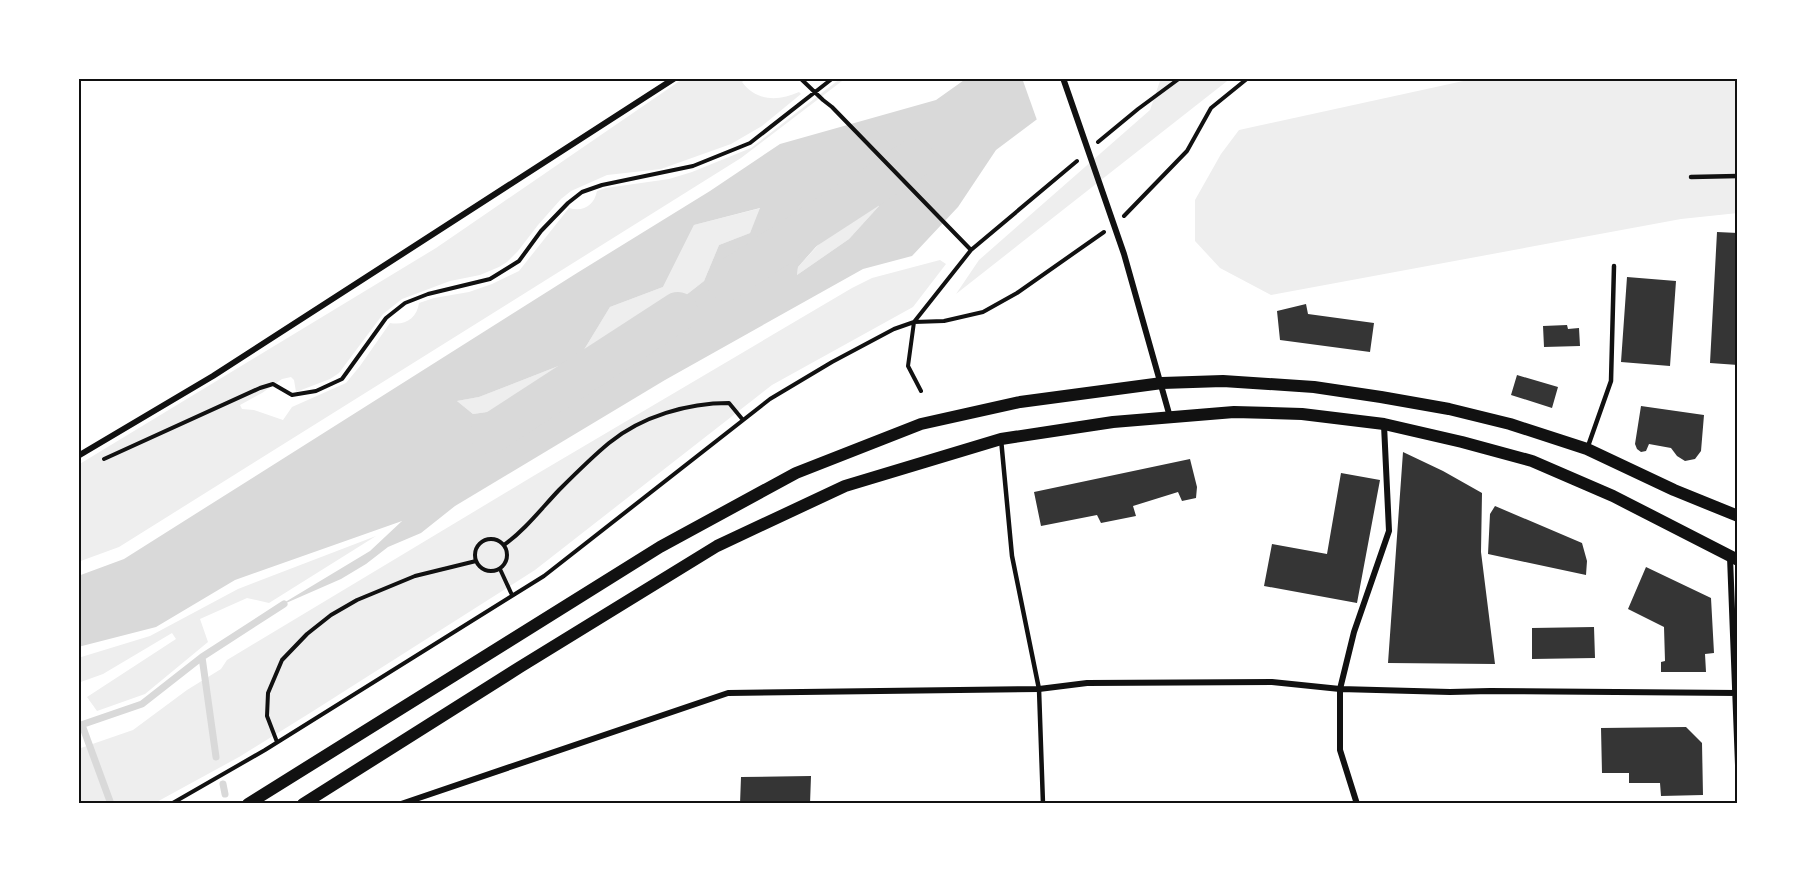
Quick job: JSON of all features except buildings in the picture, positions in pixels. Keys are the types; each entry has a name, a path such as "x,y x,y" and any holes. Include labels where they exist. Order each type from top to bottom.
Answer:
{"main road":[{"path":"248,804 660,547 796,472 921,424 1020,402 1162,383 1241,381 1314,387 1381,397 1449,409 1510,424 1587,449 1674,490 1738,516"},
{"path":"303,804 717,546 846,486 1001,439 1113,422 1234,412 1302,414 1384,424 1532,461 1613,496 1734,558"}],"street":[{"path":"78,456 213,376 675,78"},
{"path":"1063,78 1124,254 1170,417"},
{"path":"1357,804 1340,750 1340,689 1354,632 1389,531 1384,424"},
{"path":"1734,558 1738,765"},
{"path":"401,804 729,693 1039,689 1087,683 1272,682 1340,689 1450,692 1736,693"}],"lane":[{"path":"1691,177 1738,176"},
{"path":"1587,449 1611,381 1614,266"},
{"path":"1001,439 1012,556 1039,689 1043,804"}],"path":[{"path":"800,78 832,107 971,250"},
{"path":"94,464 260,388 273,384 292,395 316,391 342,379 386,318 405,303 428,294 490,279 519,261 541,231 582,192 602,184 693,166 750,144 832,78"},
{"path":"1094,146 1180,78"},
{"path":"1116,222 1187,151 1210,108 1248,78"},
{"path":"921,391 908,366 914,321 971,250 1086,153"},
{"path":"171,804 277,742 544,576 770,399 894,329 914,321 944,321 983,312 1017,293 1108,229"},
{"path":"504,545 610,442 631,429 654,418 689,406 706,403 729,403 743,420"},
{"path":"485,540 495,540 504,545 507,560 500,569 486,571 476,561 477,546 485,540"},
{"path":"277,742 267,716 268,693 282,660 307,634 331,615 357,600 415,576 476,561"},
{"path":"500,569 512,595"}],"shaded area":[{"path":"684,78 747,78 742,82 748,89 761,96 776,98 799,92 801,94 762,126 731,144 661,169 607,175 571,191 561,199 507,262 480,275 450,281 402,299 383,314 339,373 330,379 296,392 294,380 291,377 282,379 240,405 242,409 254,410 283,420 292,407 346,383 390,323 409,320 416,313 419,303 469,292 519,271 569,208 587,207 593,201 597,191 606,188 669,179 751,148 841,78 846,78 741,158 119,547 78,562 78,465 436,248"},
{"path":"967,78 1092,78 996,150 958,207 912,256 863,269 665,380 455,506 421,533 388,547 341,579 277,607 370,551 402,521 235,580 156,627 78,647 78,576 124,559 710,191 780,144 936,100","holes":["860,179 879,206 849,239 797,275 798,267 822,240 754,277 756,269 793,229 811,203 840,192","760,208 750,233 719,245 704,281 649,324 603,374 552,403 473,414 457,401 479,397 579,358 610,307 663,287 694,225"]},
{"path":"1161,78 1231,78 956,294 979,260 1150,110"},
{"path":"1477,78 1738,78 1738,213 1681,219 1271,295 1220,268 1195,241 1195,200 1221,154 1239,130"},
{"path":"860,179 879,206 849,239 797,275 798,267 821,242 754,278 756,269 793,229 811,203 840,192"},
{"path":"761,208 750,233 719,245 704,281 649,324 603,374 552,403 473,414 457,401 479,397 579,358 610,307 663,287 694,225"},
{"path":"940,260 946,264 913,307 772,385 535,570 310,713 239,757 153,804 78,804 78,749 133,730 187,690 221,669 227,660 852,288 872,278"},
{"path":"376,536 269,603 247,598 200,619 208,642 145,694 97,711 87,697 176,639 172,633 103,674 78,683 78,658 150,636 238,589"}],"pier":[{"path":"1022,78 1095,78 1038,123"}],"waterway":[{"path":"726,281 914,159"},
{"path":"490,434 678,312"},
{"path":"216,757 202,657 284,604"},
{"path":"78,726 142,704 202,657"},
{"path":"82,725 111,804"},
{"path":"223,784 225,794"}]}
